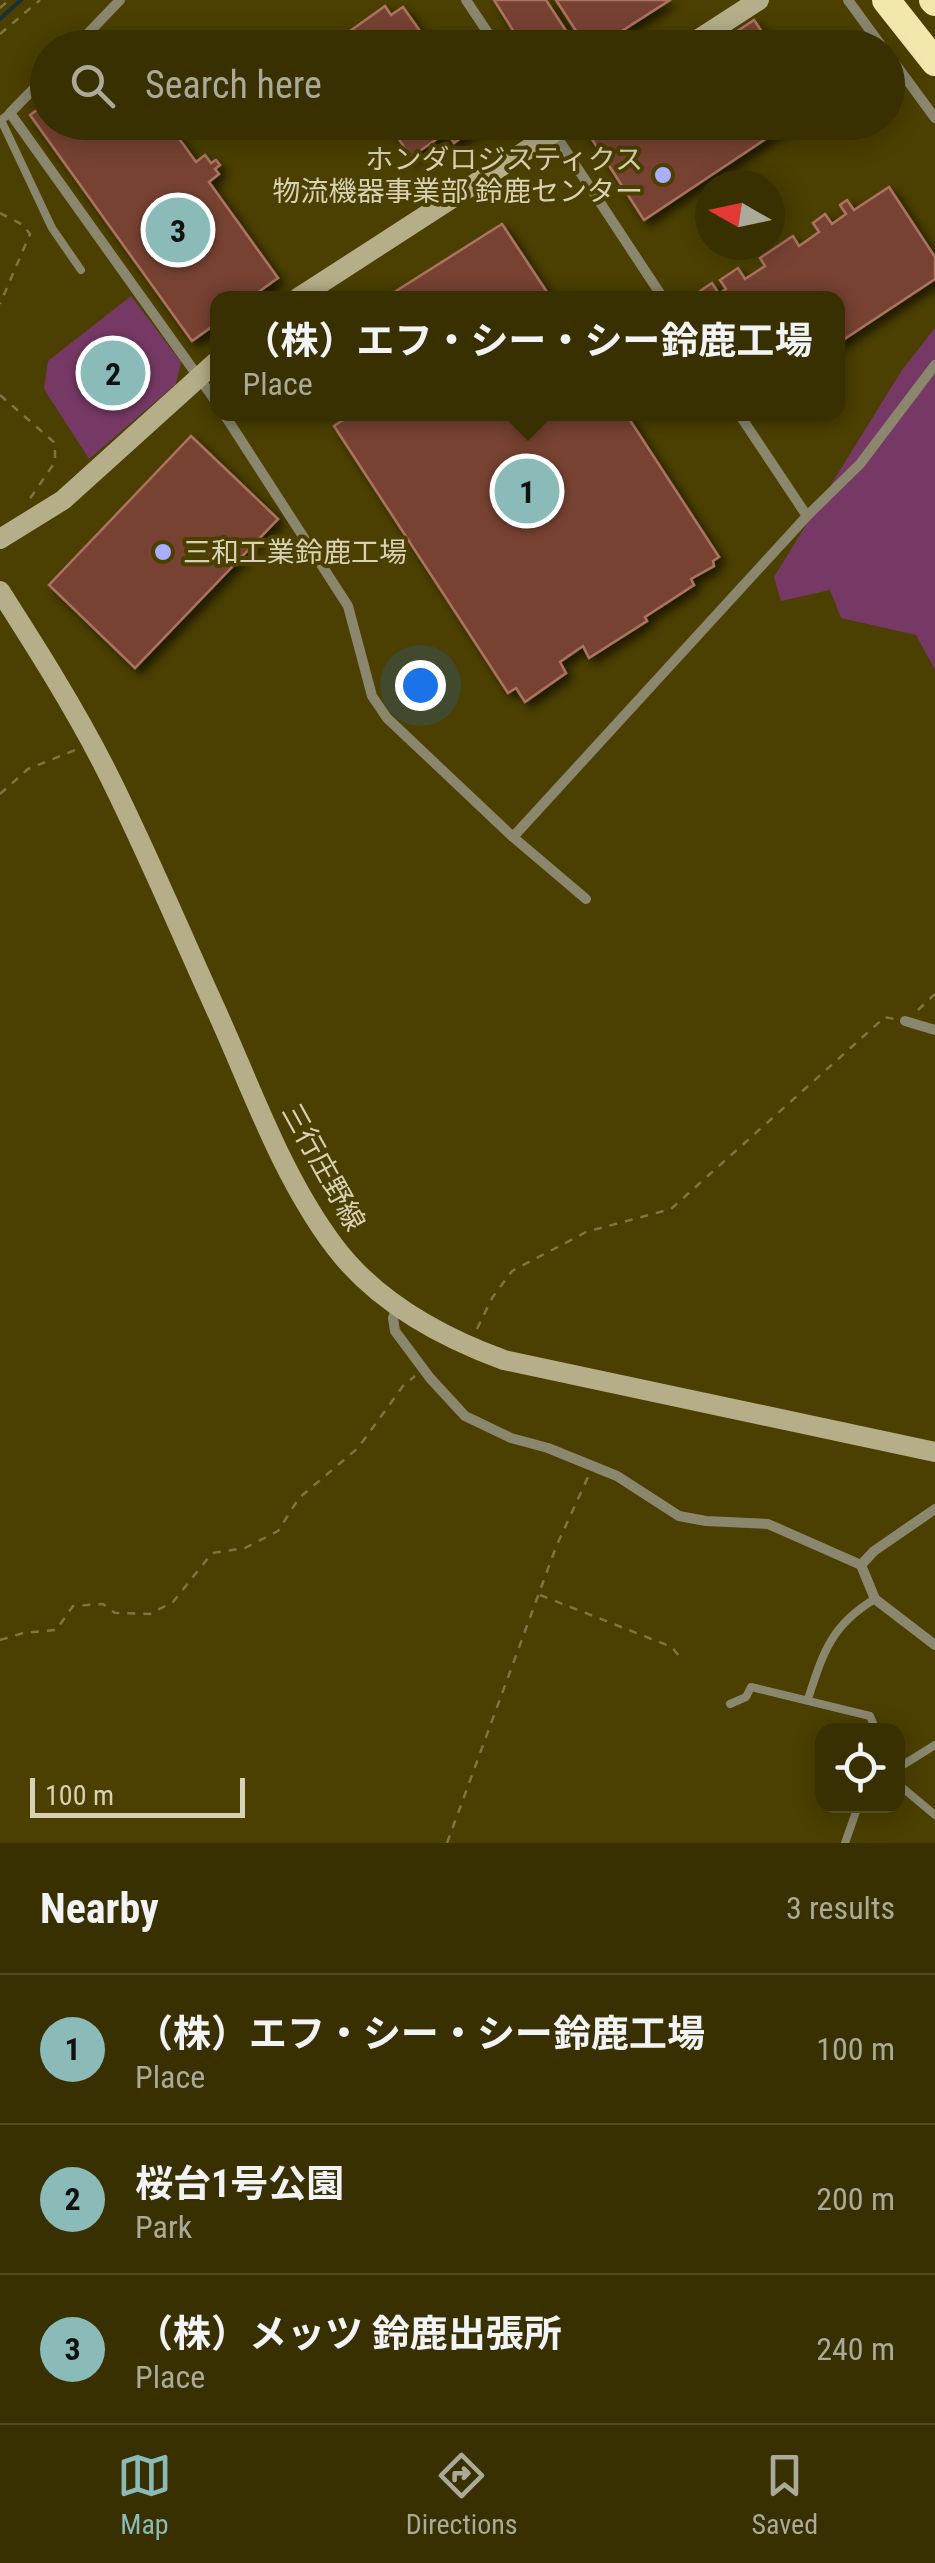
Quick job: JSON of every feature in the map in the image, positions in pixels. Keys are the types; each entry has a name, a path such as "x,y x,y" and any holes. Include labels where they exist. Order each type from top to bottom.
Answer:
{"highway":[{"path":"886,0 935,74"},
{"path":"904,25 935,62"}],"main road":[{"path":"713,30 758,0"},
{"path":"309,291 536,140"},
{"path":"0,540 63,500 210,368"},
{"name":"三行庄野線","path":"0,592 50,668 91,743 304,1198 337,1250 397,1306 469,1346 522,1365 935,1452"}],"street":[{"path":"91,30 120,0"},
{"path":"466,0 486,30"},
{"path":"848,0 870,30"},
{"path":"905,77 935,118"},
{"path":"30,92 10,113 210,392"},
{"path":"566,140 659,291"},
{"path":"514,837 882,439 935,365"},
{"path":"229,421 348,606 368,682 387,718 514,837 586,898"},
{"path":"744,421 807,516"},
{"path":"905,1021 935,1030"},
{"path":"397,1306 393,1318 395,1331 465,1416 511,1438 548,1448 617,1476 678,1516 768,1524 861,1565 875,1599 935,1644"},
{"path":"861,1565 874,1551 935,1509"}],"lane":[{"path":"10,113 1,120 52,228 81,270"},
{"path":"808,1699 821,1659 837,1628 854,1611 875,1599"},
{"path":"730,1704 746,1697 751,1687 870,1716 873,1723"},
{"path":"905,1764 935,1745"},
{"path":"905,1790 935,1815"},
{"path":"845,1843 856,1813"}],"path":[{"path":"0,8 9,0"},
{"path":"0,34 40,0"},
{"path":"0,213 23,225 30,234 0,304"},
{"path":"0,395 54,442 55,462 29,500 34,520"},
{"path":"0,794 28,769 91,743"},
{"path":"469,1346 492,1298 512,1272 586,1232 672,1209 885,1017 905,1021 935,994"},
{"path":"0,1640 56,1630 73,1606 102,1604 116,1613 150,1614 173,1602 212,1554 245,1548 278,1531 299,1498 358,1448 404,1386 423,1368"},
{"path":"447,1843 556,1547 592,1467"},
{"path":"539,1594 672,1646 679,1656"}],"shaded area":[{"path":"131,296 181,362 176,384 89,459 44,389 48,361"},
{"path":"935,328 935,670 916,635 841,618 830,590 781,601 774,577 902,370"}],"building":[{"path":"494,0 546,0 566,30 513,30"},
{"path":"556,0 670,0 624,30 575,30"},
{"path":"385,6 391,15 403,7 419,30 352,30"},
{"path":"754,20 761,30 739,30"},
{"path":"48,140 180,140 196,162 205,155 211,163 216,160 220,165 215,169 219,174 209,182 278,278 260,291 210,291 210,328 192,341"},
{"path":"399,140 435,140 411,157"},
{"name":"ホンダロジスティクス 物流機器事業部 鈴鹿センター","path":"592,140 764,140 719,170 695,170 695,186 644,220"},
{"path":"889,187 935,257 935,279 845,339 845,291 723,291 726,289 720,280 738,268 745,279 765,266 761,260 785,260 785,241 793,236 799,246 819,232 813,223 825,214 832,224 846,214 840,205 847,200 854,210"},
{"path":"502,224 546,291 396,291"},
{"path":"712,283 717,291 700,291"},
{"path":"342,421 631,421 719,557 713,561 714,566 691,579 694,585 645,617 647,621 589,658 583,646 560,662 566,673 525,702 516,688 508,693 334,426"},
{"name":"三和工業鈴鹿工場","path":"191,436 278,519 135,668 49,585"}],"waterway":[{"path":"0,19 21,0"}],"place":[{"name":"ホンダロジスティクス 物流機器事業部 鈴鹿センター","path":"663,175"},
{"name":"（株）メッツ 鈴鹿出張所","path":"178,230"},
{"name":"桜台1号公園","path":"113,373"},
{"name":"（株）エフ・シー・シー鈴鹿工場","path":"527,491"},
{"name":"三和工業鈴鹿工場","path":"163,552"}]}
